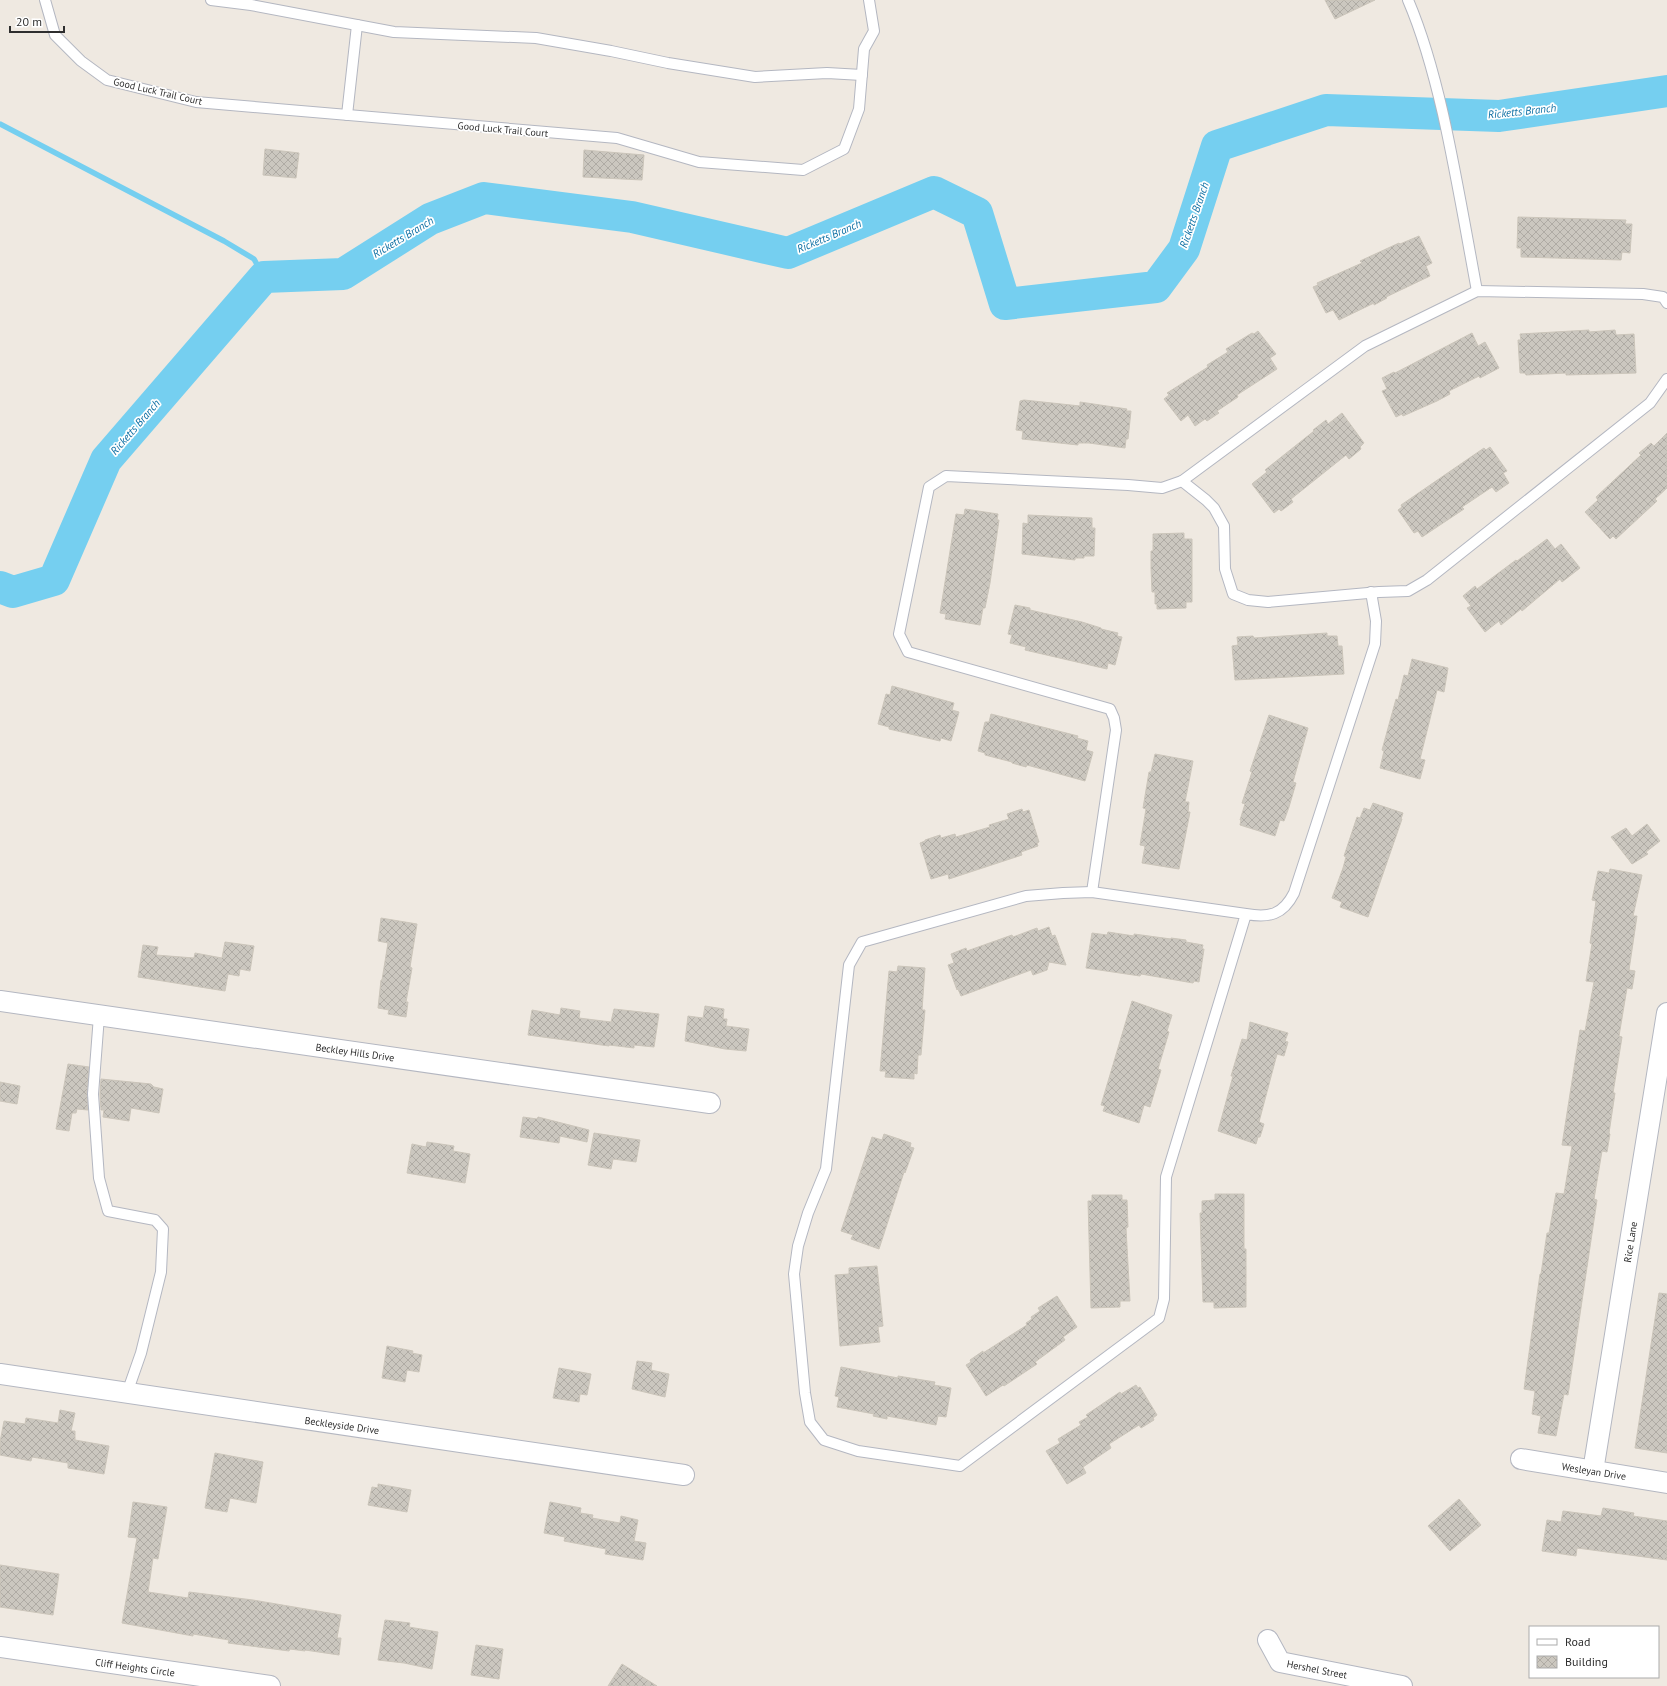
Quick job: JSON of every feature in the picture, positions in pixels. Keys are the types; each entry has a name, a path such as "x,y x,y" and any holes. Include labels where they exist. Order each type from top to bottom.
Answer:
{"street":[{"name":"Beckley Hills Drive","path":"0,1002 710,1103"},
{"name":"Rice Lane","path":"1592,1471 1667,1013"},
{"name":"Beckleyside Drive","path":"0,1374 684,1475"},
{"name":"Wesleyan Drive","path":"1521,1459 1667,1483"},
{"name":"Hershel Street","path":"1268,1640 1280,1662 1402,1686"},
{"name":"Cliff Heights Circle","path":"0,1647 270,1686"}],"lane":[{"name":"Good Luck Trail Court","path":"45,0 56,35 81,61 108,80 196,102 617,138 699,162 803,170 844,149 859,109 864,50 874,31 869,0"},
{"path":"211,0 251,5 394,32 536,38 668,63 755,77 827,73 862,75"},
{"path":"1408,0 1419,25 1432,67 1455,166 1477,291"},
{"path":"347,115 357,25"},
{"path":"1092,892 1116,730 1114,718 1110,709 908,652 899,634 928,487 946,476 1162,488 1182,481 1365,346 1477,291 1643,294 1663,298 1667,303"},
{"path":"1182,481 1214,508 1224,526 1225,569 1233,594 1248,600 1268,602 1371,592 1408,591 1427,580 1650,403 1667,379"},
{"path":"1246,914 1166,1177 1164,1299 1159,1318 960,1466 858,1451 824,1440 810,1422 805,1393 794,1274 798,1246 808,1213 826,1169 849,965 862,942 1026,896 1092,892 1246,914 1271,915 1284,909 1294,893 1375,644 1376,621 1371,592"},
{"path":"99,1016 93,1094 99,1178 108,1211 155,1220 163,1229 161,1272 141,1354 127,1393"}],"building":[{"path":"1325,0 1375,0 1335,19"},
{"path":"265,149 299,153 296,178 263,175"},
{"path":"584,150 644,155 642,180 583,177"},
{"path":"1518,217 1626,220 1625,224 1632,224 1630,253 1622,252 1621,260 1521,257 1521,248 1517,248"},
{"path":"1419,236 1432,263 1426,266 1430,276 1386,297 1387,298 1374,305 1374,303 1339,320 1333,310 1326,313 1313,287 1318,285 1317,283 1362,263 1360,261 1399,243 1400,244"},
{"path":"1589,330 1589,332 1615,330 1616,335 1634,334 1636,373 1566,375 1566,373 1526,375 1525,373 1520,373 1518,340 1521,340 1520,334"},
{"path":"1258,331 1276,354 1270,358 1277,369 1237,395 1238,397 1217,411 1219,413 1207,421 1205,419 1195,426 1188,415 1181,421 1164,399 1169,395 1167,393 1208,367 1207,365 1228,352 1226,349"},
{"path":"1472,333 1478,346 1485,342 1499,368 1449,391 1450,394 1437,401 1403,416 1402,414 1396,417 1382,391 1387,389 1382,378 1394,372 1395,373"},
{"path":"1024,400 1080,406 1080,402 1127,409 1126,411 1131,411 1128,439 1126,439 1125,448 1089,443 1078,443 1078,445 1022,439 1023,431 1016,430 1020,401"},
{"path":"1342,413 1364,443 1360,447 1361,449 1349,459 1346,455 1291,499 1293,502 1281,511 1279,509 1274,513 1252,484 1267,472 1265,470 1314,431 1313,430 1326,420 1328,424"},
{"path":"1667,433 1667,488 1655,499 1657,501 1616,539 1613,536 1610,539 1585,512 1598,500 1596,497 1641,455 1639,453 1651,443 1654,446"},
{"path":"1490,447 1507,471 1503,473 1509,483 1496,492 1492,487 1462,507 1464,509 1422,537 1418,531 1414,533 1398,510 1402,507 1401,505 1484,448 1486,450"},
{"path":"965,509 998,514 997,520 999,520 990,583 980,625 945,619 946,614 940,613 956,514 964,515"},
{"path":"1028,515 1092,518 1092,528 1095,528 1094,556 1084,556 1084,558 1075,558 1075,560 1022,554 1023,523 1028,524"},
{"path":"1184,533 1184,539 1192,539 1192,602 1186,602 1186,608 1157,609 1157,604 1155,604 1155,592 1152,592 1151,551 1153,551 1153,534"},
{"path":"1547,539 1555,549 1561,544 1580,568 1562,582 1560,579 1522,611 1521,609 1501,625 1499,621 1485,632 1467,608 1471,606 1463,596 1475,586 1477,589"},
{"path":"1015,605 1118,633 1117,636 1122,637 1115,665 1108,663 1107,669 1025,650 1026,647 1010,643 1012,635 1008,634"},
{"path":"1327,633 1327,636 1337,636 1338,646 1342,646 1344,674 1235,680 1232,646 1238,645 1237,637 1253,636 1254,638"},
{"path":"1412,659 1448,668 1444,692 1437,690 1420,759 1425,760 1420,779 1380,768 1384,751 1382,750 1396,699 1398,700 1404,675 1408,676"},
{"path":"892,686 954,703 952,710 959,712 951,741 941,738 940,741 889,729 889,727 878,724 886,694 890,695"},
{"path":"991,714 1078,736 1077,738 1088,741 1086,750 1093,752 1085,781 1027,765 1026,767 985,755 985,753 978,751 985,722 989,722"},
{"path":"1269,715 1308,728 1293,782 1296,783 1289,807 1284,821 1280,820 1275,836 1240,825 1245,804 1242,803 1252,772 1250,771"},
{"path":"1155,754 1193,761 1185,802 1189,802 1188,812 1190,812 1179,869 1142,863 1145,846 1140,845 1146,809 1143,808 1149,772 1151,772"},
{"path":"1373,803 1403,813 1368,917 1340,907 1342,902 1332,898 1343,868 1346,857 1344,856 1357,817 1360,818 1364,808 1370,810"},
{"path":"1022,809 1023,812 1029,810 1039,842 1037,843 1038,846 1021,852 1022,855 949,879 948,874 931,879 920,843 940,835 941,838 955,834 956,837 990,827 989,825 1009,819 1007,814"},
{"path":"1647,824 1660,841 1646,852 1648,854 1632,864 1611,837 1626,828 1632,836"},
{"path":"1610,869 1642,875 1633,916 1637,916 1629,970 1635,971 1632,989 1627,988 1619,1036 1622,1037 1613,1093 1615,1093 1610,1134 1607,1152 1602,1151 1594,1199 1597,1200 1568,1395 1564,1394 1556,1436 1538,1433 1541,1416 1532,1414 1535,1391 1524,1389 1547,1233 1549,1233 1556,1193 1564,1194 1572,1146 1562,1145 1580,1030 1585,1031 1594,982 1586,981 1592,944 1590,943 1596,901 1592,900 1598,871 1609,873"},
{"path":"381,918 417,924 410,967 412,968 406,1002 408,1002 406,1017 388,1014 389,1010 378,1008 381,980 388,943 378,941"},
{"path":"1049,927 1052,936 1055,935 1066,965 1049,962 1047,970 1033,975 1031,970 961,996 958,989 957,990 948,965 954,963 951,954 966,948 967,951 1037,928 1038,931"},
{"path":"1108,932 1134,936 1134,934 1186,940 1186,942 1203,945 1202,949 1204,949 1199,982 1194,981 1193,983 1141,974 1140,976 1086,968 1092,933 1107,935"},
{"path":"225,942 254,946 250,971 240,969 239,976 228,974 225,991 138,977 143,945 158,947 156,955 194,958 195,953 222,958"},
{"path":"898,966 925,968 922,1010 925,1010 921,1055 918,1055 917,1074 914,1073 914,1079 885,1077 886,1071 880,1071 889,971 897,972"},
{"path":"1132,1001 1172,1015 1167,1031 1169,1032 1158,1069 1161,1070 1150,1107 1144,1105 1139,1123 1103,1111 1105,1106 1101,1105"},
{"path":"705,1006 724,1009 723,1019 727,1019 726,1026 749,1029 746,1051 725,1049 685,1041 688,1016 703,1018"},
{"path":"561,1008 580,1011 579,1018 611,1022 614,1009 659,1014 654,1047 634,1045 634,1048 609,1046 528,1035 532,1010 560,1015"},
{"path":"1250,1022 1288,1033 1285,1041 1288,1042 1284,1056 1277,1054 1259,1122 1264,1124 1256,1144 1218,1131 1233,1076 1231,1076 1242,1039 1247,1040"},
{"path":"68,1064 89,1067 87,1094 88,1110 77,1109 76,1113 72,1113 69,1131 56,1129"},
{"path":"101,1079 151,1084 154,1087 163,1089 159,1113 131,1108 129,1121 103,1117 104,1110 101,1110 100,1094"},
{"path":"0,1082 20,1086 17,1104 0,1101"},
{"path":"523,1117 537,1119 538,1117 589,1130 587,1142 560,1136 559,1143 520,1137"},
{"path":"594,1133 640,1140 636,1162 613,1159 611,1169 588,1165"},
{"path":"884,1134 911,1143 910,1147 914,1148 905,1173 904,1172 879,1249 851,1239 853,1235 841,1231 872,1137 882,1140"},
{"path":"427,1142 454,1146 453,1151 470,1154 465,1183 407,1173 412,1144 426,1147"},
{"path":"1215,1194 1244,1194 1246,1307 1214,1308 1214,1302 1203,1302 1200,1213 1202,1213 1202,1201 1215,1200"},
{"path":"1092,1195 1122,1195 1122,1200 1127,1200 1128,1227 1126,1228 1130,1301 1120,1301 1120,1307 1091,1308 1088,1201 1092,1201"},
{"path":"877,1266 883,1326 878,1327 880,1342 840,1346 835,1275 849,1274 849,1268"},
{"path":"1659,1293 1667,1294 1667,1453 1635,1448"},
{"path":"1057,1296 1077,1327 1063,1337 1065,1340 1035,1362 1037,1364 986,1396 966,1365 971,1362 970,1360 983,1351 983,1353 1027,1325 1026,1323 1032,1319 1031,1317 1040,1311 1038,1308"},
{"path":"387,1346 413,1351 412,1353 422,1355 419,1372 407,1370 405,1382 382,1378"},
{"path":"637,1361 652,1363 651,1370 669,1374 665,1397 632,1389"},
{"path":"841,1367 898,1378 898,1376 935,1382 934,1385 951,1388 946,1417 938,1416 936,1425 887,1416 887,1419 873,1416 874,1414 837,1407 839,1397 835,1396"},
{"path":"559,1368 591,1374 587,1395 580,1394 579,1402 553,1398"},
{"path":"1136,1385 1138,1388 1140,1387 1157,1415 1153,1418 1154,1420 1141,1428 1139,1425 1109,1444 1111,1448 1083,1467 1086,1473 1067,1484 1046,1451 1060,1443 1058,1439 1081,1425 1079,1422 1088,1417 1086,1415 1120,1392 1121,1394"},
{"path":"60,1410 75,1413 71,1431 75,1431 75,1440 109,1446 104,1474 68,1468 68,1463 32,1457 31,1461 0,1455 0,1442 4,1421 25,1424 26,1418 58,1423"},
{"path":"215,1453 263,1462 256,1503 230,1498 227,1512 205,1508"},
{"path":"378,1484 411,1490 407,1512 368,1505 372,1487 378,1488"},
{"path":"1459,1499 1481,1525 1450,1551 1428,1526"},
{"path":"133,1502 167,1507 158,1559 153,1558 148,1592 188,1598 189,1592 253,1600 341,1615 337,1638 341,1638 339,1655 305,1650 290,1649 289,1651 228,1643 229,1640 193,1634 193,1636 122,1623 137,1538 128,1537"},
{"path":"550,1502 581,1508 580,1513 593,1515 592,1518 620,1523 621,1516 638,1520 634,1541 646,1543 643,1560 605,1554 606,1549 564,1541 565,1537 544,1533"},
{"path":"1603,1508 1634,1513 1633,1516 1667,1521 1667,1560 1577,1548 1576,1556 1542,1551 1547,1520 1561,1522 1563,1511 1601,1516"},
{"path":"0,1565 59,1574 53,1615 0,1607"},
{"path":"385,1620 410,1623 409,1627 438,1632 432,1669 404,1663 378,1660"},
{"path":"476,1645 503,1649 499,1679 471,1675"},
{"path":"622,1664 657,1686 608,1686"}],"waterway":[{"name":"Ricketts Branch","path":"0,587 13,592 54,580 106,460 264,277 343,274 430,219 484,198 632,217 788,253 934,192 977,213 1005,304 1156,287 1184,249 1217,146 1326,110 1499,116 1667,91"},
{"path":"0,124 224,241 254,259 264,277"}]}
